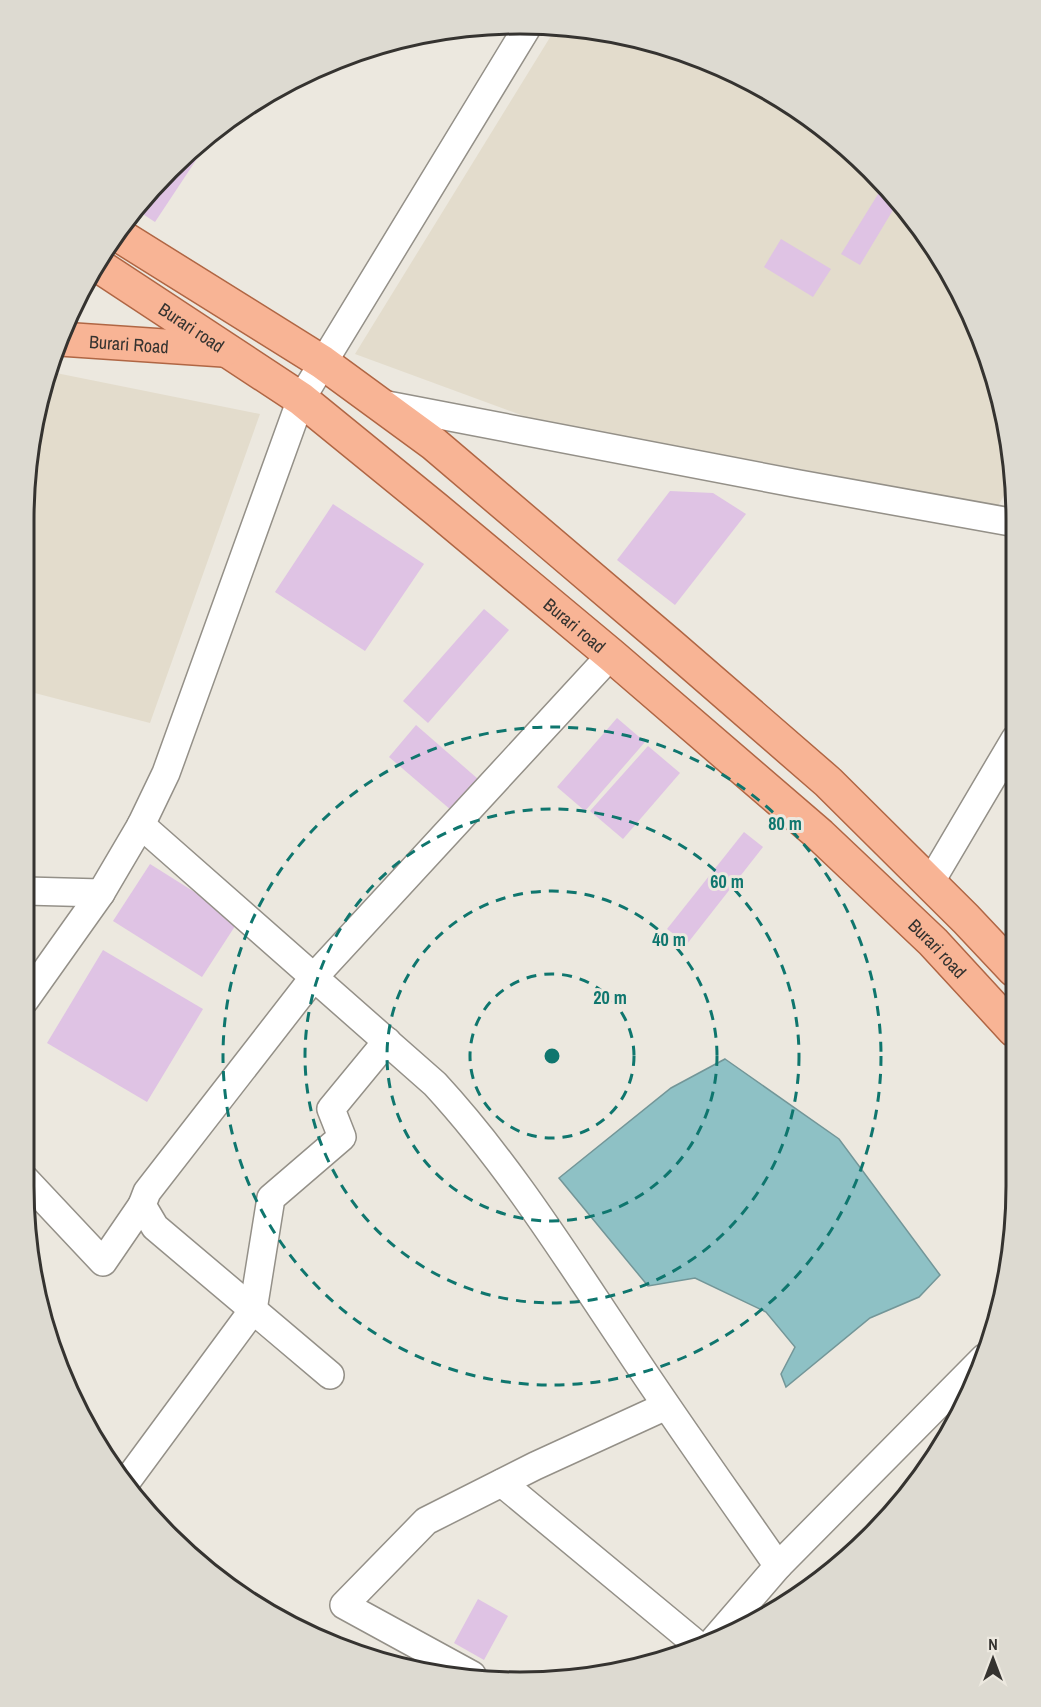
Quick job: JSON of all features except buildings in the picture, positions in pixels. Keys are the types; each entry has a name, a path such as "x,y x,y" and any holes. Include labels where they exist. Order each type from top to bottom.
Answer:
{"main road":[{"path":"125,239 322,362 452,459 819,774 1006,962"},
{"name":"Burari road","path":"104,270 301,399 436,509 611,655 820,835 933,942 1006,1021"},
{"name":"Burari Road","path":"69,340 225,350 262,324"}],"street":[{"path":"34,987 101,892 141,825 166,772 301,399 523,34"},
{"path":"381,404 1006,521"},
{"path":"34,1189 103,1262 142,1205 147,1192 314,977 611,655"},
{"path":"930,883 1006,754"},
{"path":"141,825 435,1084 465,1117 562,1249 666,1406 778,1566"},
{"path":"34,891 101,892"},
{"path":"131,1476 254,1310 271,1198 342,1137 331,1109 387,1041"},
{"path":"142,1205 155,1227 330,1375"},
{"path":"726,1627 778,1566 970,1372"},
{"path":"460,1668 344,1605 426,1521 666,1406"},
{"path":"502,1483 693,1641"}],"shaded area":[{"path":"551,36 615,44 677,60 706,71 764,100 791,116 841,155 886,200 925,250 970,335 981,364 997,426 1005,493 998,506 532,419 355,354"},
{"path":"57,373 260,414 150,723 34,693 36,489 44,426"}],"water":[{"path":"725,1059 839,1139 940,1275 919,1297 870,1318 786,1387 781,1374 795,1347 766,1312 695,1278 648,1286 559,1178 671,1088"}]}
